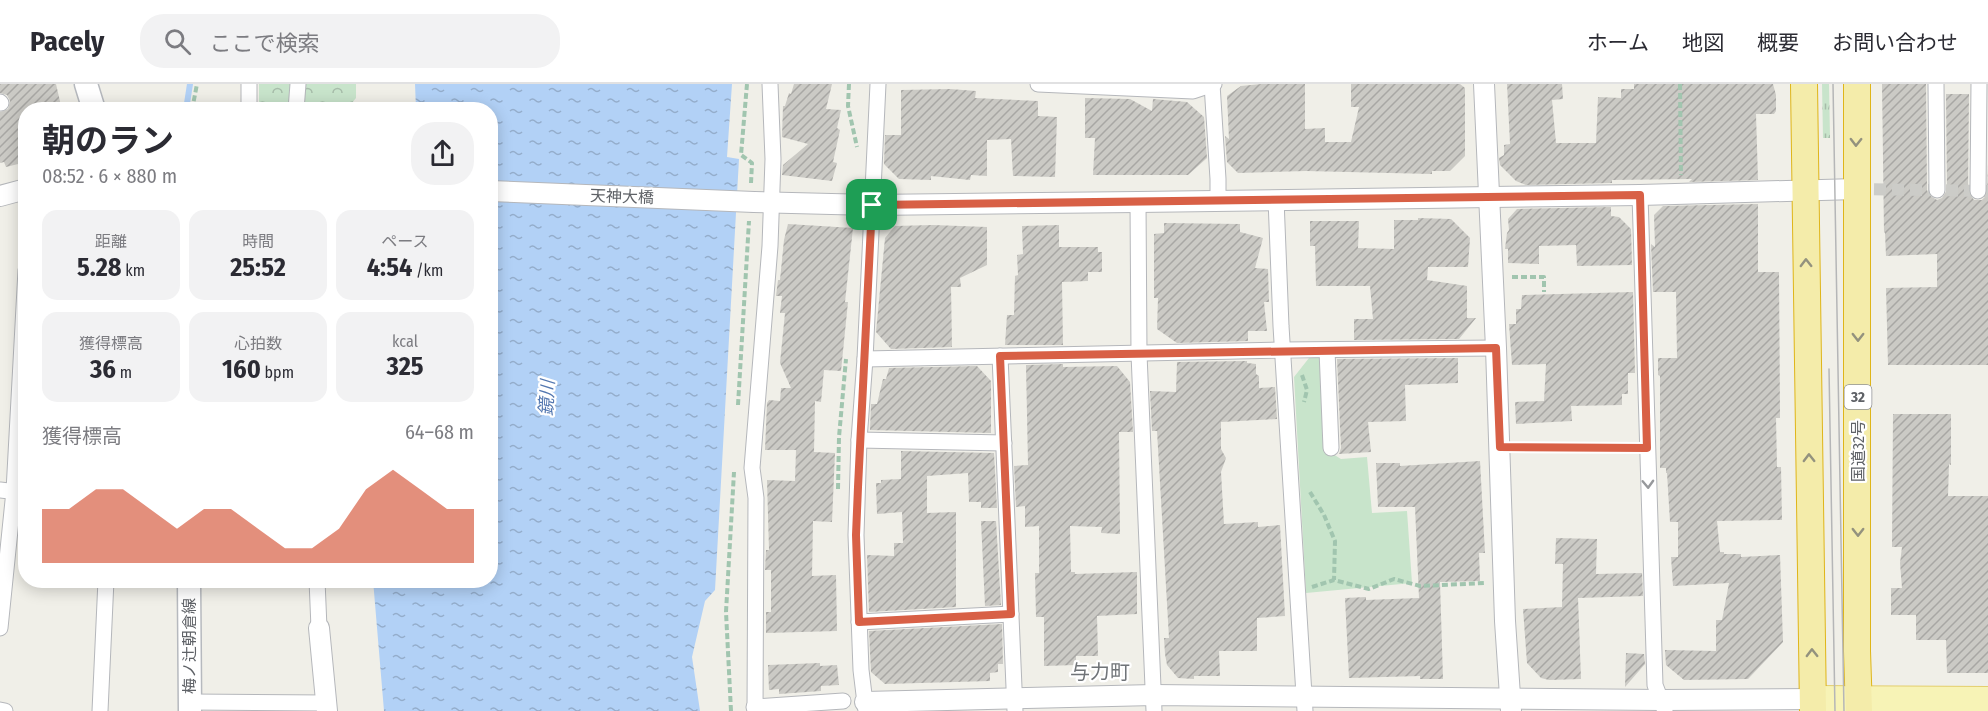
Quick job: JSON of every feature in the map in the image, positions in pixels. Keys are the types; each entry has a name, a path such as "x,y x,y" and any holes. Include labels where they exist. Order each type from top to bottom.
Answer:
{"highway":[{"path":"1804,84 1813,705"},
{"name":"国道32号","path":"1857,84 1857,651 1859,705"}],"main road":[{"path":"86,84 91,102"},
{"name":"梅ノ辻朝倉線","path":"189,588 190,706"},
{"path":"1813,705 1988,700"}],"street":[{"path":"249,84 249,102"},
{"path":"297,102 298,84"},
{"path":"770,84 772,159 763,202 770,246 752,468 756,498 754,709 843,700"},
{"path":"878,84 856,535 861,670 866,707 1154,703 1813,705"},
{"path":"1038,84 1193,91 1212,84 1218,201"},
{"path":"1484,84 1510,705"},
{"path":"1936,84 1937,190"},
{"path":"1978,191 1979,84"},
{"name":"天神大橋","path":"498,191 872,205 1488,198 1856,189"},
{"path":"0,196 18,191"},
{"path":"1640,195 1655,686 1663,705"},
{"path":"1276,199 1305,704"},
{"path":"1138,202 1139,354 1154,703"},
{"path":"865,359 1496,348"},
{"path":"1327,350 1331,448"},
{"path":"1000,356 1015,705"},
{"path":"0,628 13,491 18,406"},
{"path":"859,440 1004,443"},
{"path":"100,711 106,588"},
{"path":"190,706 327,707 317,588"},
{"path":"859,622 1011,614"},
{"path":"0,710 5,711"}],"lane":[{"path":"1500,447 1647,448"}],"path":[{"path":"194,102 197,84"},
{"path":"741,155 747,84"},
{"path":"849,84 848,106 859,156"},
{"path":"1680,84 1681,175"},
{"path":"1502,276 1544,277 1544,292"},
{"path":"1310,492 1324,514 1335,542 1334,580"},
{"path":"1298,591 1334,580 1370,589 1394,579 1420,586 1492,583"}],"green space":[{"path":"259,84 356,84 356,98 353,102 259,102"},
{"path":"1822,84 1829,84 1830,138 1823,138"},
{"path":"1309,358 1321,358 1323,448 1341,459 1367,457 1372,513 1407,511 1412,583 1306,593 1294,377"}],"water":[{"name":"鏡川","path":"415,84 732,84 727,157 739,159 715,590 705,601 692,657 700,711 384,711 374,588 498,588 498,102 416,102"}],"building":[{"path":"0,84 56,84 60,102 18,102 18,164 6,167 4,162 0,163 0,112 8,109 10,101 7,95 0,93"},
{"path":"794,84 832,84 826,109 841,110 837,128 840,130 833,162 837,163 832,181 782,175 783,165 808,144 782,137 783,106"},
{"path":"1305,84 1305,129 1325,128 1325,142 1351,142 1359,107 1351,107 1351,84 1460,84 1465,88 1465,156 1450,171 1432,171 1432,174 1306,171 1238,173 1227,162 1225,136 1229,139 1227,96 1241,86"},
{"path":"1507,84 1562,84 1563,99 1552,100 1556,143 1596,143 1598,97 1621,98 1621,89 1634,89 1634,84 1773,84 1776,111 1774,114 1756,114 1758,180 1689,182 1692,179 1612,180 1612,183 1526,185 1516,181 1500,165 1499,158 1504,155 1504,145 1510,144"},
{"path":"1882,84 1926,84 1927,190 1929,195 1937,200 1942,198 1947,190 1946,94 1969,94 1968,191 1974,200 1982,200 1987,195 1988,164 1988,365 1888,365 1886,288 1937,287 1937,254 1886,256"},
{"path":"901,90 976,91 975,98 1038,101 1038,116 1057,117 1055,177 1013,176 1011,139 987,140 987,176 971,175 970,180 931,176 931,180 899,179 884,164 885,135 901,135"},
{"path":"1085,98 1130,99 1152,111 1153,99 1187,102 1204,117 1207,158 1188,175 1093,175 1095,138 1085,138"},
{"path":"1758,204 1758,272 1779,272 1780,418 1776,418 1777,467 1781,467 1782,520 1717,521 1720,552 1741,554 1741,557 1780,555 1783,642 1748,679 1684,680 1666,665 1665,650 1716,651 1716,620 1722,620 1729,583 1673,586 1671,557 1678,557 1678,522 1670,522 1667,473 1666,468 1660,468 1658,358 1677,358 1676,292 1653,292 1651,244 1655,247 1654,215 1663,206"},
{"path":"1611,207 1611,216 1619,217 1631,229 1632,265 1577,266 1576,245 1539,246 1539,264 1508,263 1508,249 1505,249 1509,230 1508,219 1517,209"},
{"path":"1418,218 1451,219 1470,238 1468,267 1428,267 1427,280 1467,286 1467,318 1476,318 1459,339 1354,340 1354,319 1373,319 1370,286 1316,286 1315,246 1310,246 1310,221 1359,221 1358,248 1394,249 1394,220 1418,220"},
{"path":"1164,223 1240,224 1240,232 1263,238 1255,268 1268,269 1269,302 1264,302 1267,331 1248,331 1248,341 1177,343 1157,329 1158,298 1154,298 1154,234 1164,233"},
{"path":"788,224 853,228 841,371 824,370 821,402 815,401 814,452 835,453 832,522 813,521 812,576 836,575 837,631 766,633 766,612 771,612 771,570 765,570 766,550 769,550 767,480 795,481 796,450 765,450 767,403 769,400 780,401 781,388 791,388 780,363 785,313 780,313 782,296 776,296"},
{"path":"1059,225 1059,247 1098,247 1098,252 1102,252 1102,272 1088,272 1088,281 1062,282 1063,345 1005,345 1007,315 1014,315 1015,276 1018,275 1017,255 1023,254 1022,226"},
{"path":"895,226 987,227 987,265 960,278 961,287 951,287 952,347 891,349 876,332 885,238"},
{"path":"1633,292 1635,373 1628,373 1628,394 1622,394 1622,405 1571,406 1572,421 1516,424 1515,402 1544,401 1546,364 1512,365 1509,324 1516,324 1516,309 1521,309 1522,295"},
{"path":"1458,358 1458,383 1405,385 1406,421 1368,422 1371,452 1339,454 1341,448 1337,359"},
{"path":"1247,361 1247,363 1256,364 1259,388 1275,387 1277,419 1221,422 1221,449 1226,458 1221,472 1224,524 1258,522 1258,527 1280,525 1285,616 1257,618 1257,651 1219,651 1220,676 1178,678 1167,665 1165,654 1164,638 1169,638 1157,431 1152,431 1150,391 1176,392 1177,362"},
{"path":"1063,364 1063,367 1117,366 1130,382 1133,432 1119,432 1120,534 1101,533 1102,527 1070,526 1071,572 1075,574 1137,572 1137,614 1097,616 1098,656 1076,656 1076,665 1044,666 1044,617 1036,617 1035,573 1039,573 1039,526 1025,527 1025,506 1016,507 1014,466 1028,465 1026,365"},
{"path":"977,366 991,381 991,433 870,430 871,404 877,404 883,379 886,379 889,368"},
{"path":"1893,414 1951,414 1951,465 1949,464 1948,496 1988,496 1988,673 1947,673 1946,640 1916,640 1916,615 1891,615 1891,588 1902,588 1900,563 1902,547 1892,547"},
{"path":"901,451 994,453 997,508 981,508 981,502 969,502 968,473 927,476 927,513 956,512 956,607 869,612 867,555 894,556 894,543 903,543 902,512 877,514 876,483 881,483 881,480 901,479"},
{"path":"1480,461 1485,553 1479,553 1480,581 1440,582 1443,679 1420,679 1420,676 1349,678 1345,598 1366,597 1366,600 1419,598 1415,507 1378,507 1376,463 1400,463 1400,466"},
{"path":"981,521 996,521 1001,605 985,606"},
{"path":"1556,538 1597,539 1596,574 1642,573 1643,596 1578,598 1581,679 1541,678 1527,663 1523,609 1562,607 1563,564 1555,564"},
{"path":"1002,624 1003,664 998,664 998,672 990,673 990,681 885,684 871,672 869,631"},
{"path":"1626,653 1644,654 1645,664 1625,687"},
{"path":"820,663 820,666 837,665 839,685 821,686 821,691 779,694 779,689 769,690 768,665"}],"waterway":[{"path":"187,102 190,84"}],"tunnel":[{"path":"1856,189 1988,191"}],"tram line":[{"path":"1833,84 1844,711"},
{"path":"1829,369 1835,711"}],"district":[{"name":"与力町","path":"1100,672"}],"route":[{"path":"1640,195 1647,448 1500,447 1496,348 1000,356 1011,614 859,622 856,535 872,205 1640,195"}]}
